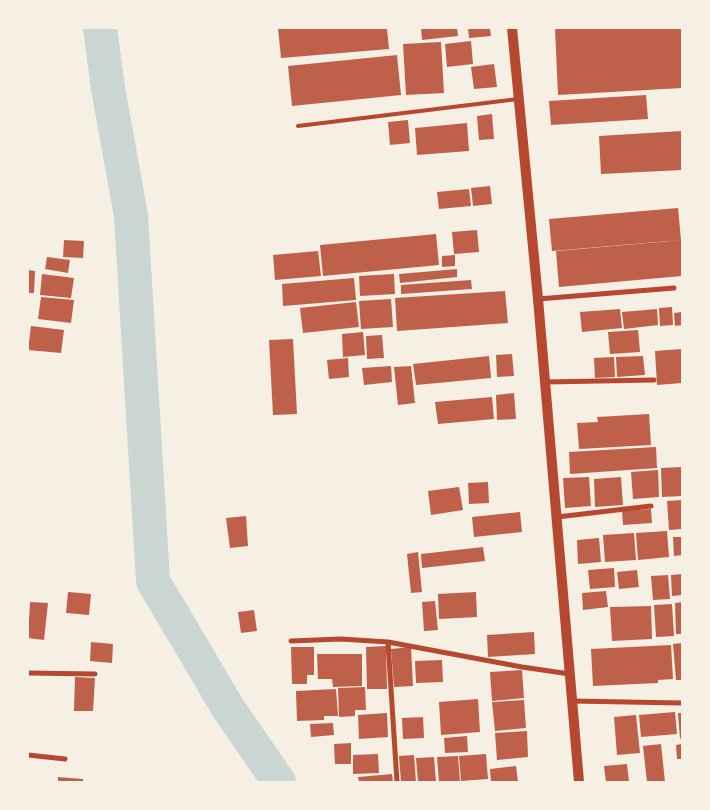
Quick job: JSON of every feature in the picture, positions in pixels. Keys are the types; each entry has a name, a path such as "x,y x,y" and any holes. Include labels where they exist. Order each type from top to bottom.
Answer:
{"main road":[{"path":"512,28 538,299 580,782"}],"street":[{"path":"538,299 674,288"},
{"path":"544,382 654,380"},
{"path":"556,518 651,506"},
{"path":"291,641 341,639 388,642 570,674"},
{"path":"388,642 397,782"},
{"path":"28,673 95,674"},
{"path":"572,701 682,703"},
{"path":"28,755 65,759"}],"lane":[{"path":"298,126 518,99"}],"building":[{"path":"278,28 387,28 389,49 281,58"},
{"path":"421,28 457,28 458,36 422,40"},
{"path":"468,28 490,28 491,36 469,38"},
{"path":"555,28 682,28 682,88 558,95"},
{"path":"471,41 473,64 447,67 445,44"},
{"path":"441,42 444,93 406,95 403,44"},
{"path":"397,55 401,95 292,106 288,66"},
{"path":"494,64 497,87 474,89 471,67"},
{"path":"646,95 648,119 551,125 549,101"},
{"path":"492,114 494,139 479,140 477,116"},
{"path":"408,120 410,143 390,145 388,122"},
{"path":"467,123 469,151 417,155 415,128"},
{"path":"682,131 682,170 601,174 599,136"},
{"path":"490,186 492,204 473,206 471,188"},
{"path":"469,189 471,206 439,209 437,192"},
{"path":"678,208 681,240 552,251 549,219"},
{"path":"477,230 479,252 454,254 452,232"},
{"path":"436,234 439,265 323,276 320,245"},
{"path":"64,240 84,241 83,258 63,257"},
{"path":"682,240 682,276 559,287 556,251"},
{"path":"318,251 321,276 275,280 273,255"},
{"path":"455,255 455,266 442,267 442,256"},
{"path":"47,257 70,260 68,273 45,269"},
{"path":"457,269 457,277 400,283 399,274"},
{"path":"28,270 35,271 34,293 28,293"},
{"path":"42,274 74,278 71,298 40,295"},
{"path":"394,274 395,294 360,296 359,276"},
{"path":"354,278 356,300 283,306 282,284"},
{"path":"471,280 472,289 401,294 401,285"},
{"path":"505,291 508,323 397,331 395,298"},
{"path":"41,297 74,300 71,323 38,319"},
{"path":"391,299 393,327 361,329 359,301"},
{"path":"356,302 359,327 303,333 300,308"},
{"path":"672,307 673,325 660,326 659,308"},
{"path":"620,309 622,328 582,332 580,312"},
{"path":"657,309 658,325 624,329 622,312"},
{"path":"682,312 682,325 675,326 674,313"},
{"path":"31,326 64,330 61,353 28,350"},
{"path":"638,330 640,352 610,354 608,332"},
{"path":"363,332 365,355 343,357 342,334"},
{"path":"382,335 384,358 367,359 366,336"},
{"path":"293,339 297,414 273,415 269,340"},
{"path":"682,349 682,383 657,385 655,351"},
{"path":"512,354 514,376 497,377 496,355"},
{"path":"489,356 491,378 416,385 413,364"},
{"path":"643,356 645,375 617,377 616,357"},
{"path":"614,357 615,377 595,378 594,358"},
{"path":"348,358 349,377 329,379 327,360"},
{"path":"391,366 392,382 364,385 362,368"},
{"path":"411,366 415,403 398,405 394,367"},
{"path":"514,393 516,419 497,420 496,395"},
{"path":"492,397 494,419 438,424 435,402"},
{"path":"649,414 651,445 579,449 577,423 598,422 597,417"},
{"path":"656,447 657,468 570,474 569,452"},
{"path":"682,467 682,496 662,497 661,468"},
{"path":"658,470 659,497 633,499 631,472"},
{"path":"589,477 591,506 565,508 563,478"},
{"path":"621,477 623,505 595,507 594,479"},
{"path":"488,482 489,503 469,504 468,483"},
{"path":"459,487 463,510 431,515 428,491"},
{"path":"682,500 682,529 669,530 667,501"},
{"path":"651,509 652,523 623,525 622,511"},
{"path":"520,512 522,532 474,537 472,517"},
{"path":"246,516 248,546 230,548 226,518"},
{"path":"667,531 669,557 638,560 636,533"},
{"path":"634,533 636,560 605,562 603,535"},
{"path":"673,537 682,537 682,555 674,556"},
{"path":"599,538 601,562 578,564 577,540"},
{"path":"483,547 485,561 422,568 421,554"},
{"path":"418,552 422,592 411,593 407,554"},
{"path":"614,568 615,587 590,589 588,570"},
{"path":"637,570 639,587 619,589 617,572"},
{"path":"682,574 682,595 672,596 671,575"},
{"path":"668,575 670,599 653,600 651,576"},
{"path":"606,591 608,607 583,610 582,593"},
{"path":"68,592 91,594 89,615 66,613"},
{"path":"476,592 477,617 439,619 438,594"},
{"path":"435,601 438,630 424,631 422,602"},
{"path":"30,602 48,603 44,640 28,638"},
{"path":"682,602 682,634 676,634 675,603"},
{"path":"672,604 674,636 656,637 654,605"},
{"path":"651,606 652,639 612,641 610,607"},
{"path":"254,610 257,631 241,633 238,612"},
{"path":"534,632 535,654 488,657 487,635"},
{"path":"91,642 113,644 112,663 90,661"},
{"path":"682,643 682,680 676,680 673,644"},
{"path":"671,645 673,679 658,680 658,683 593,686 591,649"},
{"path":"386,646 387,689 367,689 366,647"},
{"path":"291,647 314,647 314,675 307,675 307,684 292,684"},
{"path":"411,647 413,686 394,687 391,649"},
{"path":"317,654 362,654 362,686 333,687 332,679 318,679"},
{"path":"442,660 443,682 416,683 415,661"},
{"path":"522,670 524,698 492,701 490,672"},
{"path":"75,677 95,678 93,711 74,711"},
{"path":"365,687 366,710 355,710 355,716 339,717 338,688"},
{"path":"336,689 338,716 324,716 324,720 297,721 296,691"},
{"path":"478,699 480,732 441,735 439,702"},
{"path":"524,700 526,728 495,731 492,702"},
{"path":"675,712 677,734 641,737 639,715"},
{"path":"387,713 388,737 359,739 358,715"},
{"path":"678,713 682,713 682,738 680,739"},
{"path":"636,715 640,753 617,755 614,717"},
{"path":"423,717 424,738 403,739 402,718"},
{"path":"333,723 334,735 311,737 310,724"},
{"path":"527,731 528,757 497,760 495,733"},
{"path":"467,736 468,752 445,753 444,738"},
{"path":"351,743 351,764 335,764 334,744"},
{"path":"661,744 665,782 647,782 643,746"},
{"path":"682,744 682,759 677,759 676,745"},
{"path":"378,754 379,773 353,774 353,755"},
{"path":"486,754 488,779 461,781 459,756"},
{"path":"414,755 416,782 401,782 399,756"},
{"path":"458,756 460,782 439,782 437,757"},
{"path":"434,757 436,782 418,782 416,758"},
{"path":"627,764 629,782 606,782 604,766"},
{"path":"516,766 518,782 491,782 490,769"},
{"path":"392,774 393,782 359,782 358,777"},
{"path":"58,777 83,779 83,782 58,782"}],"waterway":[{"path":"100,28 108,88 131,216 153,581 228,708 279,782"}]}
